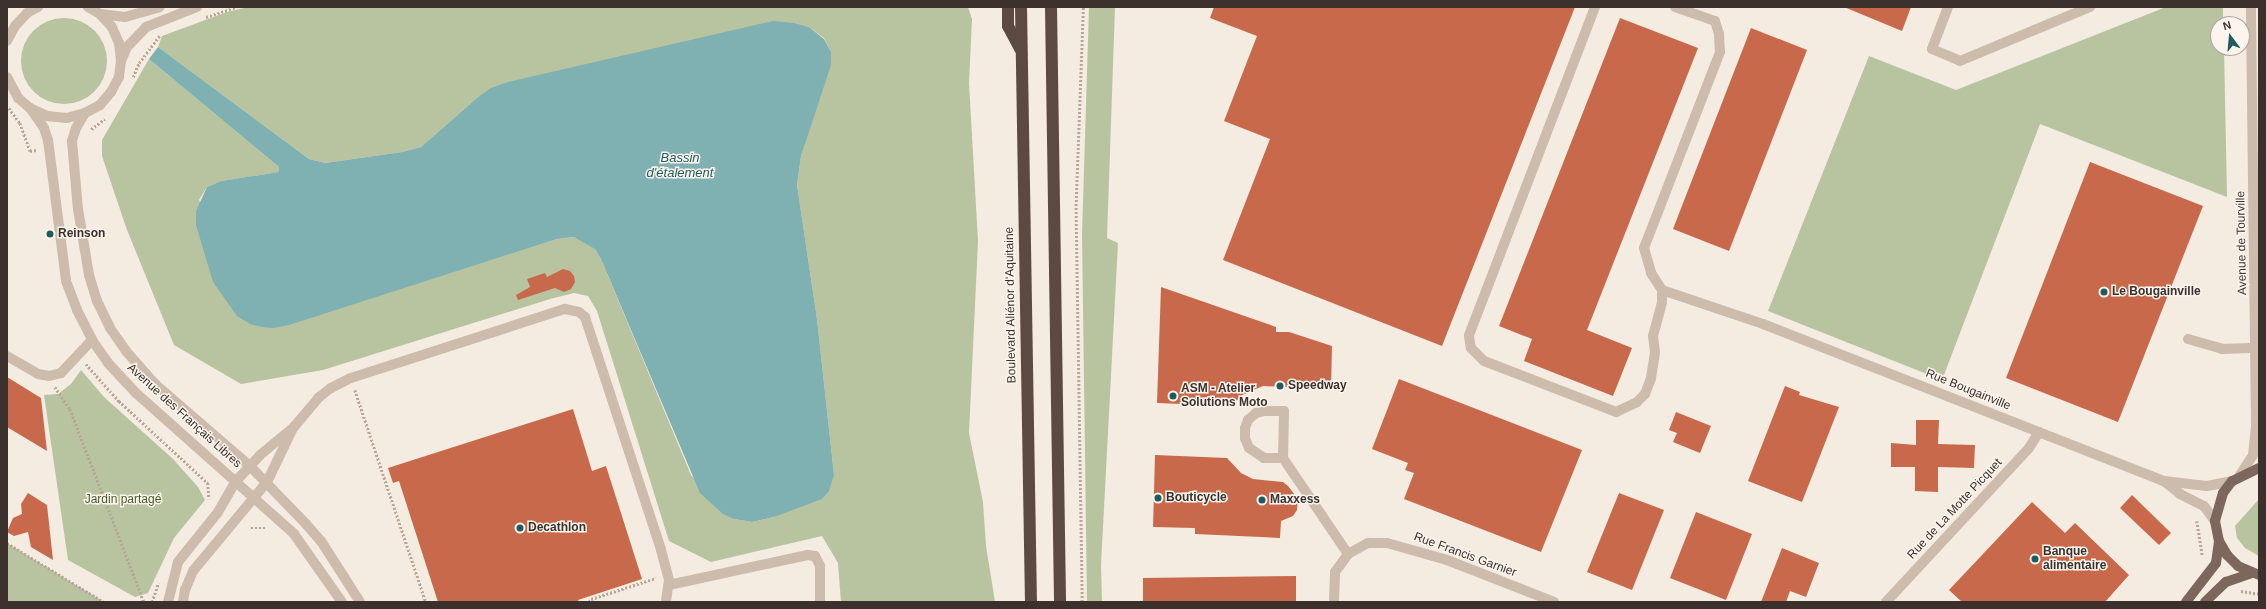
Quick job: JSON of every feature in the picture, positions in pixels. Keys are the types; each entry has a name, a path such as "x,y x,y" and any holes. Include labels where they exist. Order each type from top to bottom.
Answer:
{"highway":[{"path":"1008,7 1008,26 1020,49"},
{"name":"Boulevard Aliénor d'Aquitaine","path":"1021,7 1020,49 1031,602"},
{"path":"1051,7 1060,602"}],"main road":[{"path":"2186,602 2211,573 2216,563 2219,541 2215,521 2220,500 2236,478 2259,468"},
{"path":"2219,541 2232,561 2255,574"},
{"path":"2205,602 2226,582 2255,574"}],"street":[{"path":"7,41 11,26 27,13 38,7"},
{"path":"7,76 18,98 30,108 47,116 67,118 85,113 100,105 111,92 119,77 121,61 119,43 112,27 100,14 88,7"},
{"path":"100,14 125,17 160,7"},
{"path":"121,61 127,47 146,27 197,7"},
{"path":"1595,7 1469,336 1471,348 1484,361 1616,412 1637,402 1645,394 1649,383 1655,352 1653,336 1662,302 1662,290 1651,273 1644,248 1720,52 1720,34 1715,21 1675,7"},
{"path":"1948,7 1932,49 1960,61 2090,7"},
{"name":"Avenue de Tourville","path":"2236,478 2250,462 2255,445 2257,348 2251,7"},
{"name":"Avenue des Français Libres","path":"30,108 44,128 48,140 66,281 77,310 92,340 132,388 254,497 307,550 342,602"},
{"name":"Avenue des Français Libres","path":"85,113 76,128 72,149 82,242 97,301 110,328 139,367 267,482 321,541 360,602"},
{"name":"Rue Bougainville","path":"1662,290 1763,324 2164,480 2207,486 2236,478"},
{"path":"168,602 178,562 218,512 236,481 250,466 294,427 318,398 351,378 565,309 579,312 585,318 661,550 669,585 666,602"},
{"path":"2188,339 2222,349 2257,348"},
{"path":"7,356 38,374 53,376 61,373 78,356 86,344 92,340"},
{"path":"1283,458 1264,458 1249,448 1245,438 1245,428 1248,420 1256,413 1264,410 1284,411 1283,458 1348,554"},
{"path":"183,602 185,590 193,571 267,482 294,427"},
{"name":"Rue de La Motte Picquet","path":"1886,602 2029,448 2039,432"},
{"name":"Rue Bougainville","path":"2164,480 2180,494 2204,506 2215,521"},
{"name":"Rue Francis Garnier","path":"1334,602 1335,572 1348,554 1368,543 1387,543 1416,549 1554,602"},
{"path":"669,585 808,555 815,556 820,566 820,602"}],"path":[{"path":"200,20 236,7"},
{"path":"1082,602 1076,202 1083,7"},
{"path":"132,81 139,63 161,33"},
{"path":"87,135 90,130 106,117"},
{"path":"78,356 119,401 208,483 210,496"},
{"path":"53,376 58,394 70,409 144,602"},
{"path":"351,378 426,602"},
{"path":"251,528 272,527"},
{"path":"7,543 104,602"}],"green space":[{"path":"249,7 968,7 972,19 969,83 978,241 969,433 983,502 986,546 995,602 841,602 838,563 822,536 711,562 669,541 597,311 588,296 574,293 550,299 323,370 241,384 174,345 127,230 102,156 102,140 149,59 279,167 280,172 221,181 207,187 199,200 274,328 557,239 574,237 585,241 595,249 601,259 691,475 734,519 752,522 774,517 834,475 817,319 797,185 801,156 831,52 824,38 809,27 795,23 478,97 421,147 402,152 325,163 309,159 158,47 162,36 227,12"},
{"path":"1089,7 1115,7 1107,238 1118,243 1101,565 1102,602 1087,602 1082,234"},
{"path":"2166,7 2223,7 2223,16 2210,16 2210,56 2224,56 2227,197 2040,124 1942,380 1768,311 1869,56 1956,90"},
{"path":"64,18 80,22 94,31 103,45 107,61 103,77 94,91 80,100 64,104 48,100 34,91 25,77 21,61 25,45 34,31 48,22"},
{"name":"Jardin partagé","path":"81,370 104,397 173,459 198,487 205,500 174,538 148,593 135,597 68,560 44,395 58,394 71,384"},
{"path":"2259,499 2259,556 2245,548 2237,538 2235,526"},
{"path":"7,543 104,602 7,602"}],"water":[{"name":"Bassin d'étalement","path":"773,21 795,23 809,27 824,39 831,52 831,65 801,156 797,185 817,319 834,475 829,491 822,499 774,517 752,522 734,519 723,514 700,493 601,259 595,249 574,237 557,239 289,325 274,328 262,327 250,324 237,316 213,282 196,225 196,211 207,187 221,181 279,172 279,167 149,59 158,47 309,159 325,163 402,152 421,147 478,97 491,88 508,82"}],"building":[{"path":"1214,7 1575,7 1442,346 1223,260 1270,139 1224,121 1257,36 1210,18"},
{"path":"1844,7 1911,7 1902,31"},
{"path":"1620,18 1698,48 1587,330 1632,348 1613,396 1524,361 1532,339 1499,326"},
{"path":"1751,28 1807,50 1729,251 1673,229"},
{"name":"Le Bougainville","path":"2090,162 2203,206 2118,422 2006,378"},
{"path":"563,269 570,271 574,276 575,282 571,289 564,292 555,288 518,300 516,295 530,287 527,279 545,273 547,277"},
{"path":"1161,287 1276,327 1276,332 1289,332 1332,346 1331,389 1263,386 1242,395 1231,406 1157,403"},
{"path":"7,377 41,398 47,451 7,427"},
{"path":"1399,379 1582,450 1541,552 1404,499 1414,473 1405,470 1408,463 1372,449"},
{"path":"1785,386 1800,392 1799,395 1839,407 1802,502 1748,481"},
{"name":"Decathlon","path":"573,409 592,471 606,466 642,579 578,600 579,602 438,602 399,481 393,483 388,468"},
{"path":"1676,412 1711,426 1700,453 1673,442 1677,433 1669,430"},
{"path":"1916,420 1939,420 1938,444 1975,445 1974,468 1938,467 1938,492 1915,491 1915,467 1891,467 1891,443 1916,445"},
{"path":"1155,455 1227,458 1241,473 1253,479 1283,482 1298,499 1297,510 1293,516 1281,521 1280,538 1195,534 1195,528 1153,527"},
{"path":"28,493 47,505 53,560 31,547 28,532 14,536 7,532 13,518 22,514 21,504"},
{"path":"1619,493 1664,510 1632,590 1587,572"},
{"path":"2132,495 2171,533 2159,545 2120,508"},
{"name":"Banque alimentaire","path":"2032,502 2065,533 2075,523 2129,575 2105,602 1962,602 1949,590"},
{"path":"1696,512 1752,534 1726,600 1670,578"},
{"path":"1782,548 1819,563 1806,597 1790,591 1786,602 1761,602"},
{"path":"1296,576 1296,602 1143,602 1143,578"}],"place":[{"name":"Reinson","path":"50,234"},
{"name":"Le Bougainville","path":"2104,292"},
{"name":"Speedway","path":"1280,386"},
{"name":"ASM - Atelier Solutions Moto","path":"1173,396"},
{"name":"Bouticycle","path":"1158,498"},
{"name":"Maxxess","path":"1262,500"},
{"name":"Decathlon","path":"520,528"},
{"name":"Banque alimentaire","path":"2035,559"}]}
